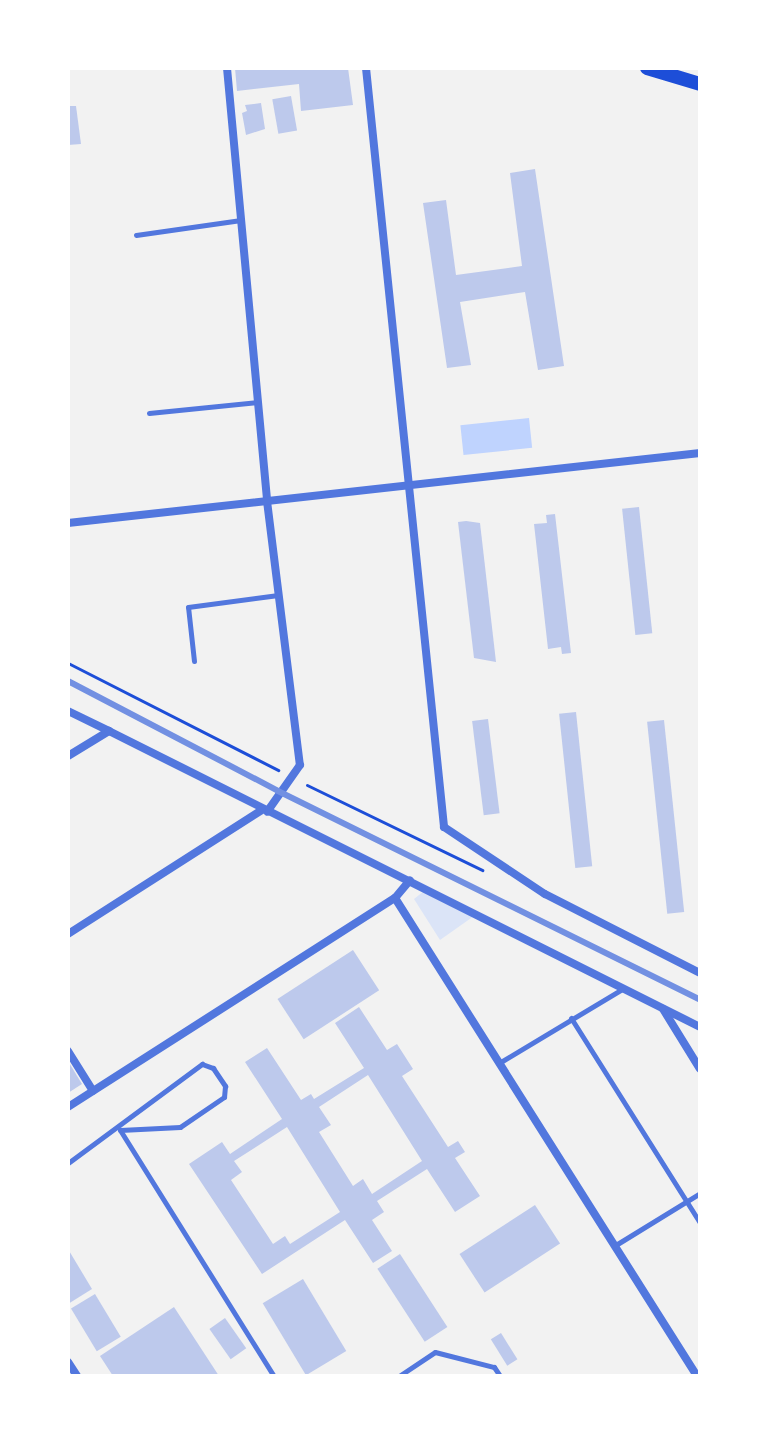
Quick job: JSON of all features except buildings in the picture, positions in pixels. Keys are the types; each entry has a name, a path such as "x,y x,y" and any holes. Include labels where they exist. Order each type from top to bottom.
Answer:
{"main road":[{"path":"647,68 700,84"}],"street":[{"path":"68,934 265,811 300,765 267,501 227,68"},
{"path":"366,68 448,834 504,863 545,894 700,973"},
{"path":"68,523 700,453"},
{"path":"68,711 700,1027"},
{"path":"68,756 109,731"},
{"path":"68,1107 395,898 410,880"},
{"path":"395,898 496,1064 697,1376"},
{"path":"662,1008 700,1069"},
{"path":"68,1051 93,1091"},
{"path":"68,1362 77,1376"}],"lane":[{"path":"136,235 241,220"},
{"path":"149,413 258,402"},
{"path":"194,661 188,607 278,595"},
{"path":"496,1064 622,989"},
{"path":"571,1018 700,1223"},
{"path":"68,1163 120,1130 139,1106 202,1064 213,1068 225,1086 224,1097 180,1127 120,1130"},
{"path":"120,1130 274,1376"},
{"path":"613,1246 700,1193"},
{"path":"399,1376 435,1352 494,1367 500,1376"}],"path":[{"path":"68,663 285,774"},
{"path":"307,785 484,871"}],"shaded area":[{"path":"424,891 474,916 440,940 414,899"}],"water":[{"path":"529,418 532,448 464,455 460,425"}],"railway":[{"path":"68,681 278,791 700,1000"}]}
